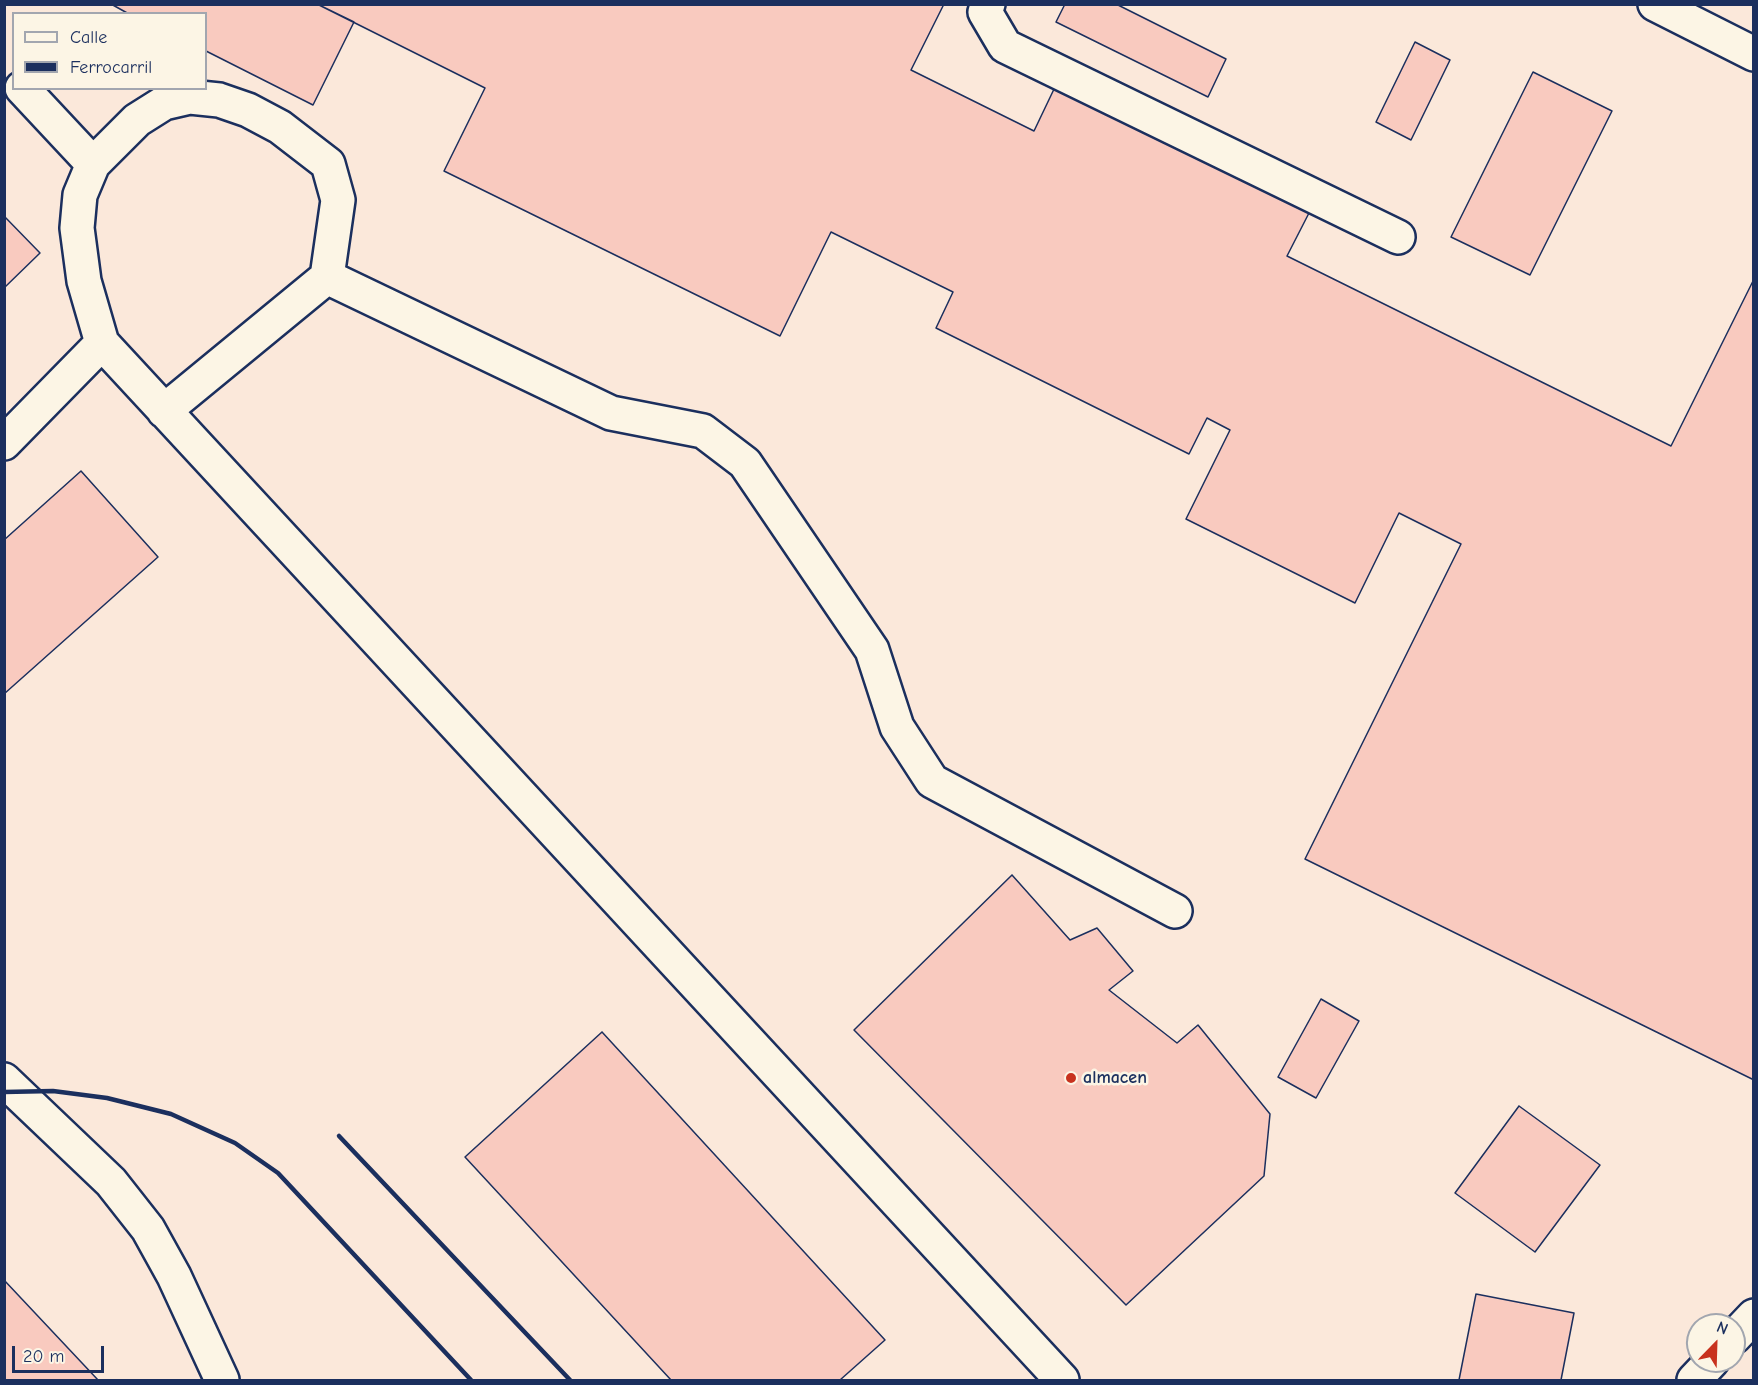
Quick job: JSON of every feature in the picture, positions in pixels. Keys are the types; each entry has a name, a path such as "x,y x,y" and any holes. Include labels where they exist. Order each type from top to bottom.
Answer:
{"lane":[{"path":"988,4 985,12 1005,46 1398,237"},
{"path":"1664,6 1754,54"},
{"path":"24,90 93,164"},
{"path":"164,411 327,277 338,200 328,164 280,127 248,110 219,100 190,97 164,103 137,120 93,164 80,195 77,228 84,281 102,343 164,411 1062,1380"},
{"path":"327,277 611,413 703,431 745,463 872,650 897,727 932,781 1175,911"},
{"path":"4,443 102,343"},
{"path":"4,1080 111,1182 148,1229 174,1276 222,1380"}],"shaded area":[{"path":"5,5 1753,5 1753,1380 5,1380"}],"building":[{"path":"111,4 317,4 354,22 313,105 207,52 207,12 125,12"},
{"path":"317,4 944,4 911,70 1034,131 1055,87 1309,213 1287,256 1671,446 1754,279 1754,1080 1305,859 1461,544 1399,513 1355,603 1186,519 1230,430 1207,418 1189,454 936,328 953,292 831,232 780,336 444,171 485,88"},
{"path":"1065,4 1116,4 1226,59 1208,97 1056,22"},
{"path":"1415,42 1450,60 1411,140 1376,122"},
{"path":"1533,72 1612,111 1530,275 1451,237"},
{"path":"4,216 40,253 4,288"},
{"path":"81,471 158,557 4,694 4,540"},
{"name":"almacen","path":"1012,875 1070,940 1097,928 1133,971 1109,990 1177,1043 1198,1025 1270,1114 1264,1176 1126,1305 854,1030"},
{"path":"1321,999 1359,1021 1316,1098 1278,1077"},
{"path":"602,1032 885,1340 840,1380 671,1380 465,1157"},
{"path":"1519,1106 1600,1165 1535,1252 1455,1193"},
{"path":"4,1280 98,1380 4,1380"},
{"path":"1476,1294 1574,1313 1561,1380 1459,1380"}],"railway":[{"path":"4,1092 53,1091 107,1098 171,1114 235,1143 278,1173 471,1380"},
{"path":"339,1136 570,1380"}],"place":[{"name":"almacen","path":"1071,1078"}]}
